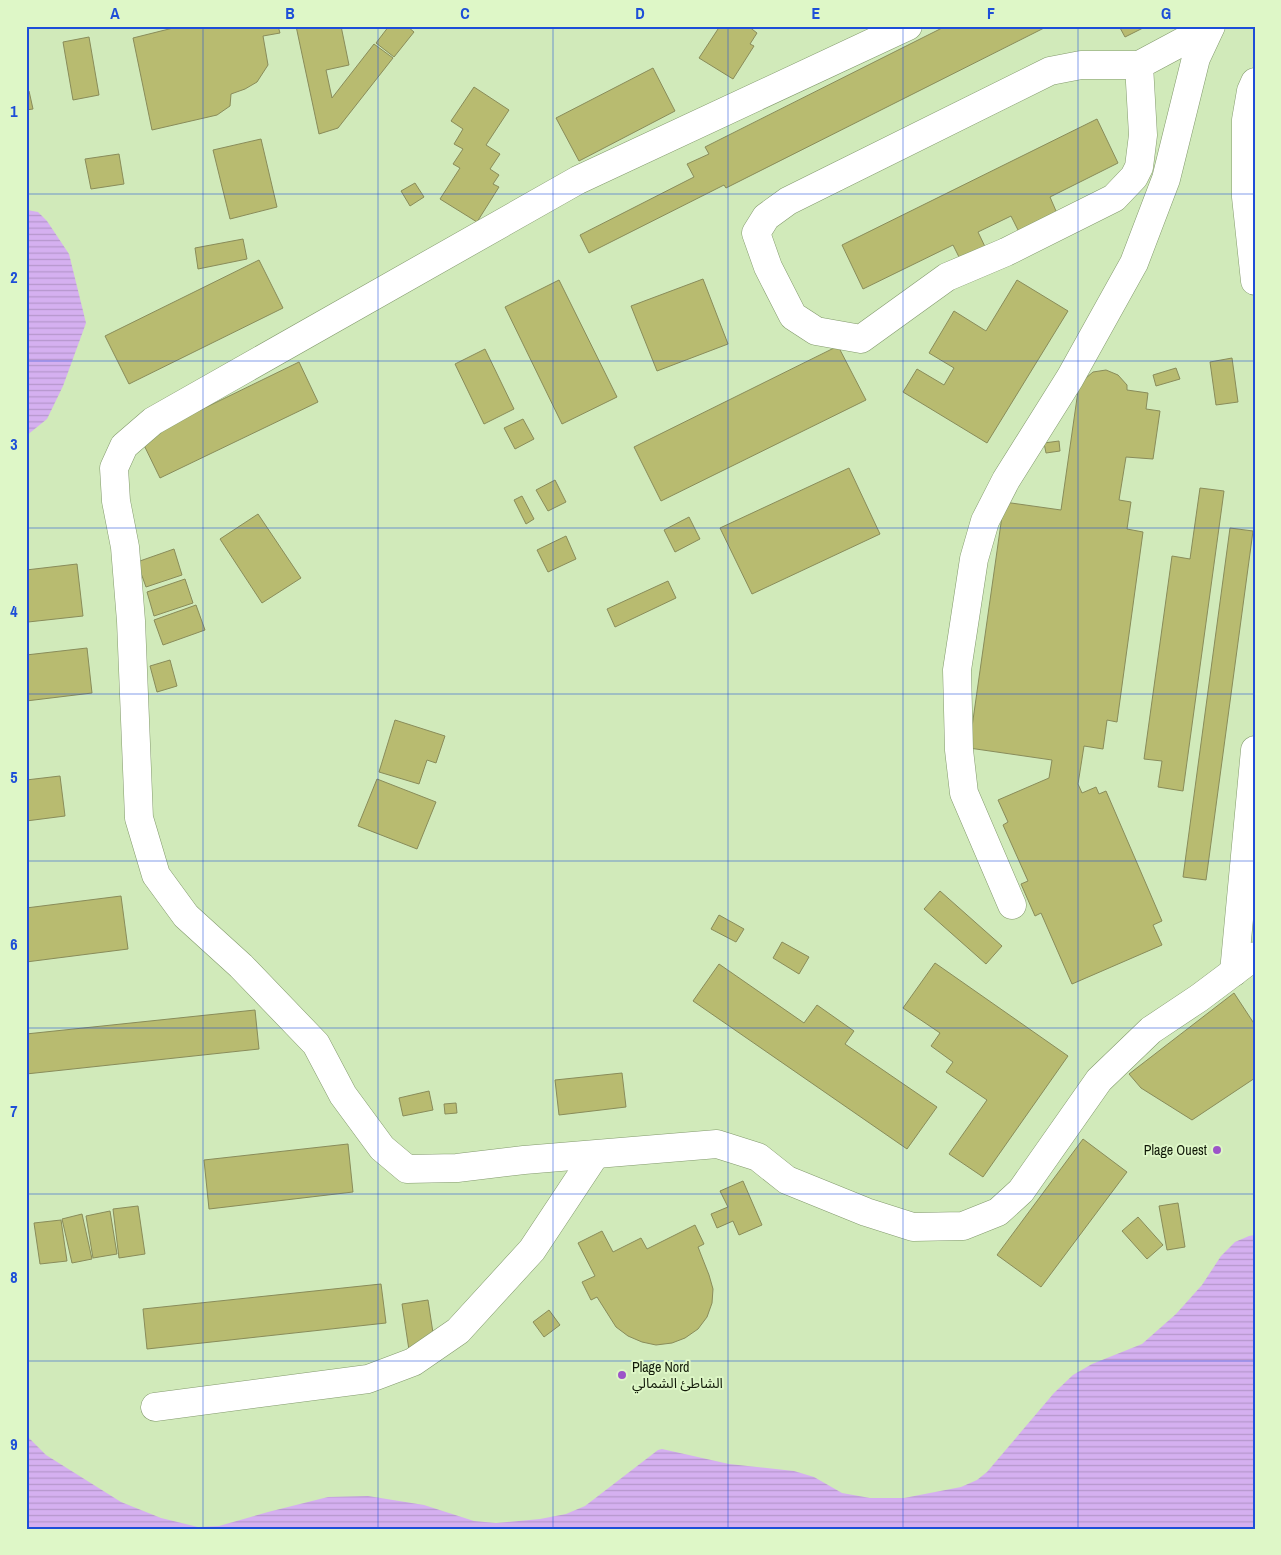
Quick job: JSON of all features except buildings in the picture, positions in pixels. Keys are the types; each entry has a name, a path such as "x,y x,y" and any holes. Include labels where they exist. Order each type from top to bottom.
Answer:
{"street":[{"path":"908,26 578,180 153,421 124,446 114,468 116,501 124,547 131,621 139,818 156,875 186,916 241,966 316,1044 343,1095 382,1148 407,1169 457,1168 524,1160 717,1144 758,1157 787,1180 866,1212 913,1227 963,1226 998,1212 1021,1191 1099,1080 1151,1030 1199,998 1244,964 1255,750"},
{"path":"1139,65 1143,135 1139,168 1134,177 1114,198 1006,252 947,277 861,339 816,331 793,316 768,267 756,233 766,217 788,200 1050,70 1081,65 1139,65 1210,27"},
{"path":"1012,905 964,793 959,750 957,670 974,559 985,521 1006,480 1070,378 1134,263 1166,179 1196,58 1210,27"},
{"path":"1255,82 1251,91 1246,120 1246,197 1255,281"},
{"path":"155,1407 368,1379 413,1362 458,1331 532,1250 595,1154"}],"shaded area":[{"path":"27,210 38,212 47,221 69,254 86,323 63,386 47,419 26,436"},
{"path":"1255,1235 1255,1529 26,1529 26,1435 46,1455 121,1502 161,1518 198,1527 219,1526 328,1497 368,1496 424,1505 474,1521 496,1523 540,1519 566,1514 585,1506 658,1450 662,1449 729,1464 794,1471 814,1477 842,1493 870,1498 904,1498 961,1487 977,1480 987,1472 1054,1393 1073,1375 1092,1364 1142,1344 1176,1314 1202,1285 1221,1256 1235,1242"}],"place":[{"name":"Plage Ouest","path":"1217,1150"},
{"name":"Plage Nord الشاطئ الشمالي","path":"622,1375"}]}
